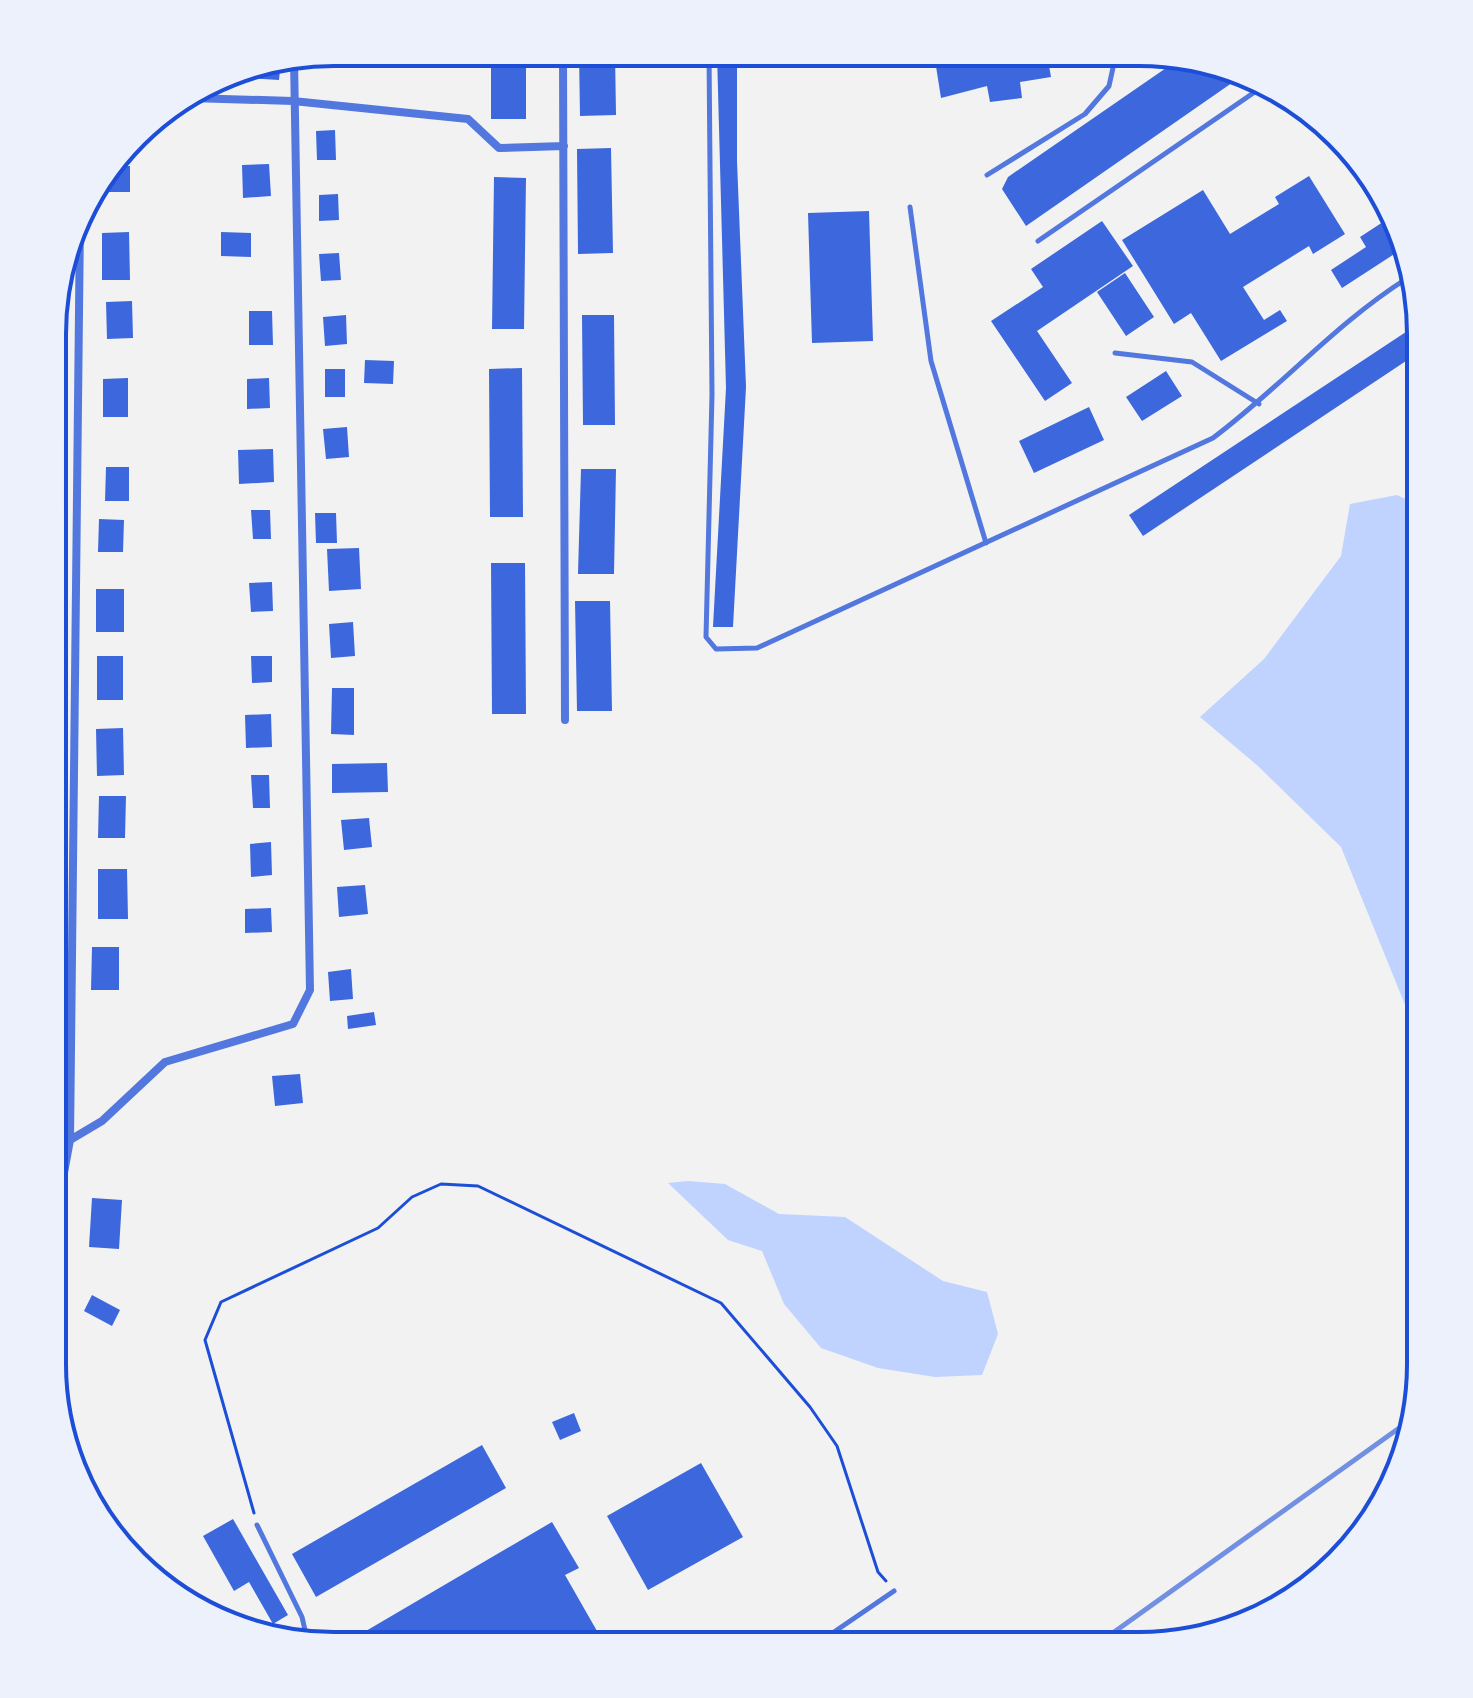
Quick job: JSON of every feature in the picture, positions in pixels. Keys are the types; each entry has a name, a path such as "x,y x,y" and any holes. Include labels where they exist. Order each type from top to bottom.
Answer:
{"street":[{"path":"563,66 565,720"},
{"path":"70,1140 102,1121 165,1062 293,1024 310,990 294,69"},
{"path":"207,98 293,101 468,119 499,148 564,146"},
{"path":"66,1156 70,1140 80,251"}],"lane":[{"path":"709,66 712,395 706,637 716,649 757,648 1213,438 1259,404 1363,306 1401,282"},
{"path":"987,175 1085,114 1109,86 1113,66"},
{"path":"1038,241 1254,93"},
{"path":"910,207 931,361 986,543"},
{"path":"1115,353 1192,362 1259,404"},
{"path":"257,1525 302,1617 305,1630"},
{"path":"835,1631 894,1591"}],"path":[{"path":"257,1525 205,1340 221,1302 378,1228 412,1197 441,1184 478,1186 721,1303 810,1407 837,1446 878,1572 894,1591"}],"water":[{"path":"1397,495 1407,500 1406,1008 1341,847 1258,766 1200,717 1264,659 1341,556 1350,504"},
{"path":"668,1183 725,1184 779,1214 845,1217 943,1281 987,1292 998,1334 982,1375 935,1377 878,1368 821,1348 784,1304 762,1251 728,1240"}],"building":[{"path":"491,66 526,66 526,119 491,119"},
{"path":"579,66 615,66 616,115 580,116"},
{"path":"717,66 737,66 737,161 746,387 733,627 713,627 726,388"},
{"path":"936,66 1049,66 1051,77 1020,82 1022,98 990,102 987,86 941,98"},
{"path":"1167,68 1232,83 1026,226 1002,189 1008,177"},
{"path":"280,72 279,80 253,79"},
{"path":"335,130 336,160 317,160 316,131"},
{"path":"611,148 613,253 578,254 577,149"},
{"path":"269,164 271,196 243,198 242,165"},
{"path":"125,166 130,166 130,192 107,192"},
{"path":"1309,176 1345,234 1313,254 1309,246 1243,287 1264,320 1280,310 1287,321 1221,361 1191,313 1174,324 1122,240 1203,190 1230,234 1279,204 1275,197"},
{"path":"494,177 526,178 524,329 492,329"},
{"path":"338,194 339,220 319,221 319,195"},
{"path":"869,211 873,341 812,343 808,213"},
{"path":"1102,221 1133,266 1037,331 1072,383 1045,401 991,321 1043,287 1031,269"},
{"path":"1382,222 1394,254 1342,288 1331,270 1366,247 1360,237"},
{"path":"129,232 130,280 102,280 102,233"},
{"path":"221,232 251,233 251,257 221,256"},
{"path":"339,253 341,280 321,281 319,254"},
{"path":"1125,273 1154,317 1126,336 1097,292"},
{"path":"132,301 133,338 107,339 106,302"},
{"path":"249,311 272,311 273,345 249,345"},
{"path":"346,315 347,344 325,346 323,317"},
{"path":"582,315 614,315 615,425 583,425"},
{"path":"1407,331 1407,360 1143,536 1129,515"},
{"path":"365,360 394,361 393,384 364,383"},
{"path":"522,368 523,517 490,517 489,369"},
{"path":"325,369 345,369 345,397 325,397"},
{"path":"1166,371 1182,396 1142,421 1126,397"},
{"path":"128,378 128,417 103,417 103,379"},
{"path":"269,378 270,408 247,409 247,379"},
{"path":"1089,407 1104,440 1034,473 1019,441"},
{"path":"347,427 349,457 326,459 323,429"},
{"path":"273,449 274,482 239,484 238,450"},
{"path":"106,467 129,467 129,501 105,501"},
{"path":"581,469 616,469 614,574 578,574"},
{"path":"251,510 270,510 271,539 253,539"},
{"path":"315,513 336,513 337,543 316,543"},
{"path":"99,519 124,520 123,552 98,552"},
{"path":"359,548 361,589 329,591 327,549"},
{"path":"491,563 525,563 526,714 492,714"},
{"path":"272,582 273,611 251,612 249,583"},
{"path":"96,589 124,589 124,632 96,632"},
{"path":"575,601 610,601 612,711 577,711"},
{"path":"353,622 355,656 331,658 329,624"},
{"path":"97,656 123,656 123,700 97,700"},
{"path":"251,656 272,656 272,682 252,683"},
{"path":"332,688 354,688 354,735 331,734"},
{"path":"271,714 272,747 246,748 245,715"},
{"path":"123,728 124,775 97,776 96,729"},
{"path":"387,763 388,792 332,793 332,764"},
{"path":"251,775 269,775 270,808 253,808"},
{"path":"99,796 126,796 125,838 98,838"},
{"path":"369,818 372,847 344,850 341,820"},
{"path":"271,842 272,875 251,877 250,844"},
{"path":"98,869 127,869 128,919 98,919"},
{"path":"365,885 368,914 339,917 337,887"},
{"path":"271,908 272,932 245,933 245,909"},
{"path":"92,947 119,947 119,990 91,990"},
{"path":"351,969 353,999 330,1001 328,972"},
{"path":"374,1012 376,1025 348,1029 347,1016"},
{"path":"300,1074 303,1103 275,1106 272,1076"},
{"path":"92,1198 122,1200 119,1249 89,1247"},
{"path":"92,1295 120,1310 112,1326 84,1311"},
{"path":"574,1413 581,1431 560,1440 552,1422"},
{"path":"482,1445 506,1488 316,1597 292,1554"},
{"path":"701,1463 743,1537 648,1590 607,1516"},
{"path":"233,1519 288,1615 273,1624 249,1582 234,1591 203,1536"},
{"path":"552,1522 579,1568 565,1575 597,1631 366,1631"}],"railway":[{"path":"1116,1631 1399,1428"}]}
